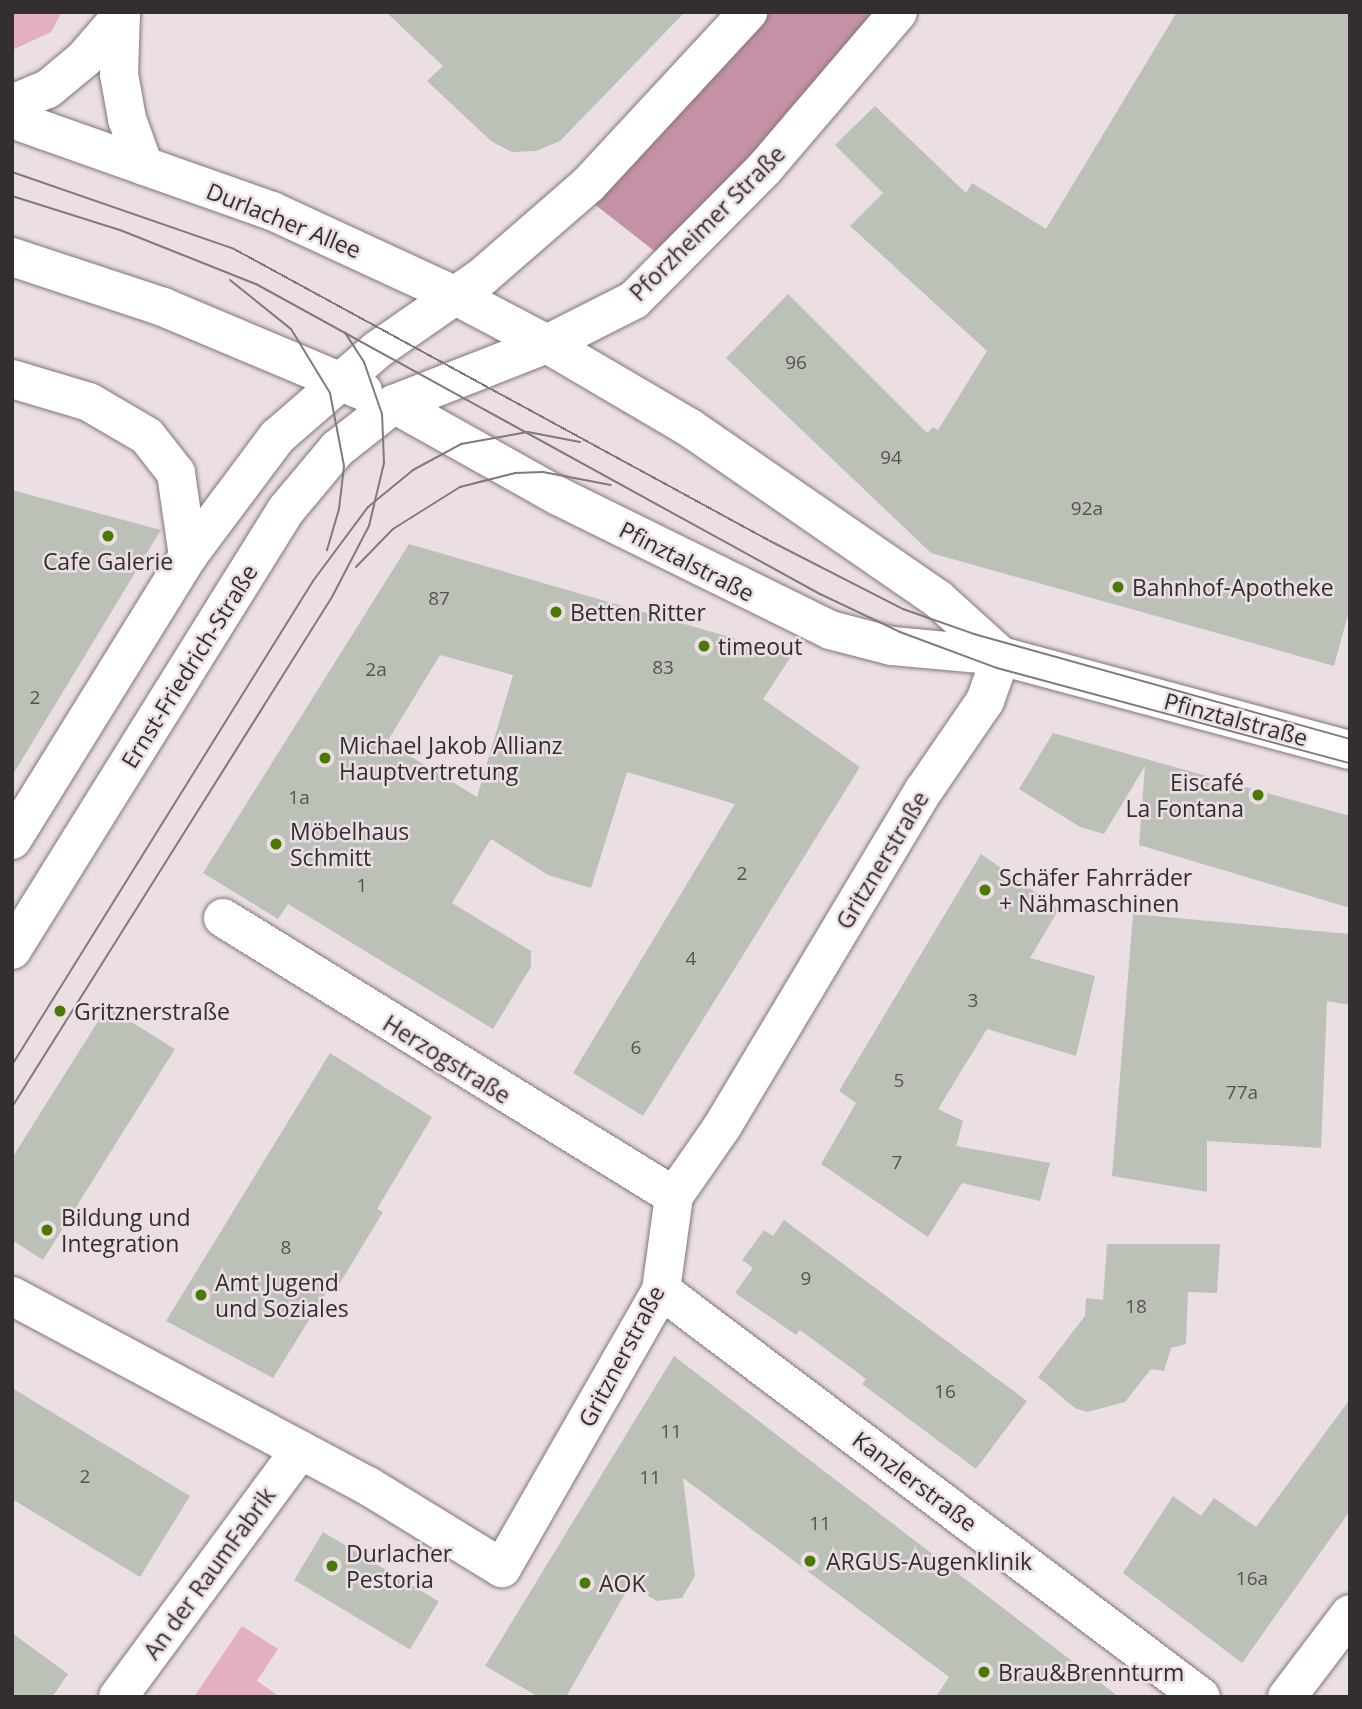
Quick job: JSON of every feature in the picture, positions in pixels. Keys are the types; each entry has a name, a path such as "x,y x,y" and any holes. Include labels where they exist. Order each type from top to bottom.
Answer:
{"street":[{"path":"12,840 188,556 277,437 396,335 454,295 588,185 748,12"},
{"name":"Pforzheimer Straße","path":"394,404 547,344 634,300 764,169 898,12"},
{"path":"12,104 48,89 84,59 121,14"},
{"path":"121,14 119,74 127,118 144,166"},
{"name":"Durlacher Allee","path":"12,118 272,211 454,295 547,344"},
{"path":"12,257 163,307 394,404"},
{"name":"Pfinztalstraße","path":"547,344 690,428 937,600 1001,656"},
{"path":"12,379 89,402 147,436 176,473 188,556"},
{"name":"Pfinztalstraße","path":"394,404 558,496 830,630 892,646 1001,656 1350,750"},
{"name":"Ernst-Friedrich-Straße","path":"12,950 286,510 337,449 394,404"},
{"name":"Gritznerstraße","path":"12,1296 300,1450 502,1568 661,1290 674,1196 722,1127 924,790 985,701 1001,656"},
{"name":"Herzogstraße","path":"223,918 674,1196"},
{"name":"Kanzlerstraße","path":"661,1290 1201,1697"},
{"name":"An der RaumFabrik","path":"118,1697 300,1450"},
{"path":"1287,1697 1350,1614"}],"shaded area":[{"path":"12,12 62,12 51,32 12,50"},
{"path":"760,12 882,12 662,257 593,203"},
{"path":"242,1626 278,1649 257,1681 280,1697 194,1697"}],"building":[{"path":"386,12 685,12 560,141 536,151 512,152 491,141 427,81 443,66"},
{"path":"1177,12 1350,12 1350,607 1334,666 931,553 726,358 788,294 927,433 933,427 938,430 987,351 850,226 883,193 835,145 875,106 966,193 972,183 1046,229"},
{"path":"12,490 161,530 12,776"},
{"path":"409,544 792,655 763,699 860,767 643,1116 573,1073 735,804 627,772 591,888 548,875 491,839 452,903 531,951 531,967 493,1029 288,904 278,919 203,873","holes":["440,655 513,675 477,797 387,742"]},
{"path":"1053,733 1350,816 1350,908 1139,845 1145,766 1104,834 1080,827 1019,789"},
{"path":"981,854 1059,909 1030,958 1095,976 1076,1056 987,1029 938,1109 963,1121 956,1146 1050,1163 1040,1201 962,1183 928,1237 821,1164 856,1103 839,1091"},
{"path":"1133,914 1350,934 1350,1005 1327,1001 1321,1148 1207,1141 1207,1192 1112,1176"},
{"path":"107,1007 175,1049 43,1260 12,1240 12,1158"},
{"path":"330,1053 432,1117 377,1209 383,1212 337,1288 331,1285 273,1378 166,1321"},
{"path":"784,1220 1027,1401 976,1469 862,1384 866,1379 800,1330 796,1335 735,1293 753,1268 742,1260 764,1230 773,1236"},
{"path":"1107,1244 1220,1244 1217,1293 1188,1292 1186,1344 1171,1348 1164,1371 1151,1369 1125,1402 1087,1412 1075,1408 1038,1377 1085,1316 1086,1298 1103,1300"},
{"path":"674,1356 1119,1697 936,1697 949,1677 683,1478 695,1576 682,1598 657,1601 630,1585 566,1697 539,1697 485,1666"},
{"path":"12,1388 190,1496 140,1577 12,1499"},
{"path":"1350,1399 1350,1511 1242,1663 1123,1573 1173,1496 1201,1516 1214,1498 1256,1527"},
{"path":"323,1532 439,1602 410,1650 294,1580"},
{"path":"12,1633 68,1674 52,1697 12,1697"}],"tram line":[{"path":"12,172 234,249 770,541 903,609 974,634 1350,739"},
{"path":"12,196 120,230 256,284 820,594 900,632 997,668 1350,763"},
{"path":"230,280 291,329 330,393 344,466 339,509 327,550"},
{"path":"12,1107 332,597 369,526 384,463 382,414 364,362 345,333"},
{"path":"12,1065 313,581 368,507 413,470 461,444 528,432 580,442"},
{"path":"356,567 393,529 460,487 515,473 543,472 611,485"}],"place":[{"name":"Cafe Galerie","path":"108,536"},
{"name":"Bahnhof-Apotheke","path":"1118,587"},
{"name":"Betten Ritter","path":"556,612"},
{"name":"timeout","path":"704,646"},
{"name":"Michael Jakob Allianz Hauptvertretung","path":"325,758"},
{"name":"Eiscafé La Fontana","path":"1258,795"},
{"name":"Möbelhaus Schmitt","path":"276,844"},
{"name":"Schäfer Fahrräder + Nähmaschinen","path":"985,890"},
{"name":"Gritznerstraße","path":"60,1011"},
{"name":"Bildung und Integration","path":"47,1230"},
{"name":"Amt Jugend und Soziales","path":"201,1295"},
{"name":"ARGUS-Augenklinik","path":"810,1561"},
{"name":"Durlacher Pestoria","path":"332,1566"},
{"name":"AOK","path":"585,1583"},
{"name":"Brau&Brennturm","path":"984,1672"}]}
